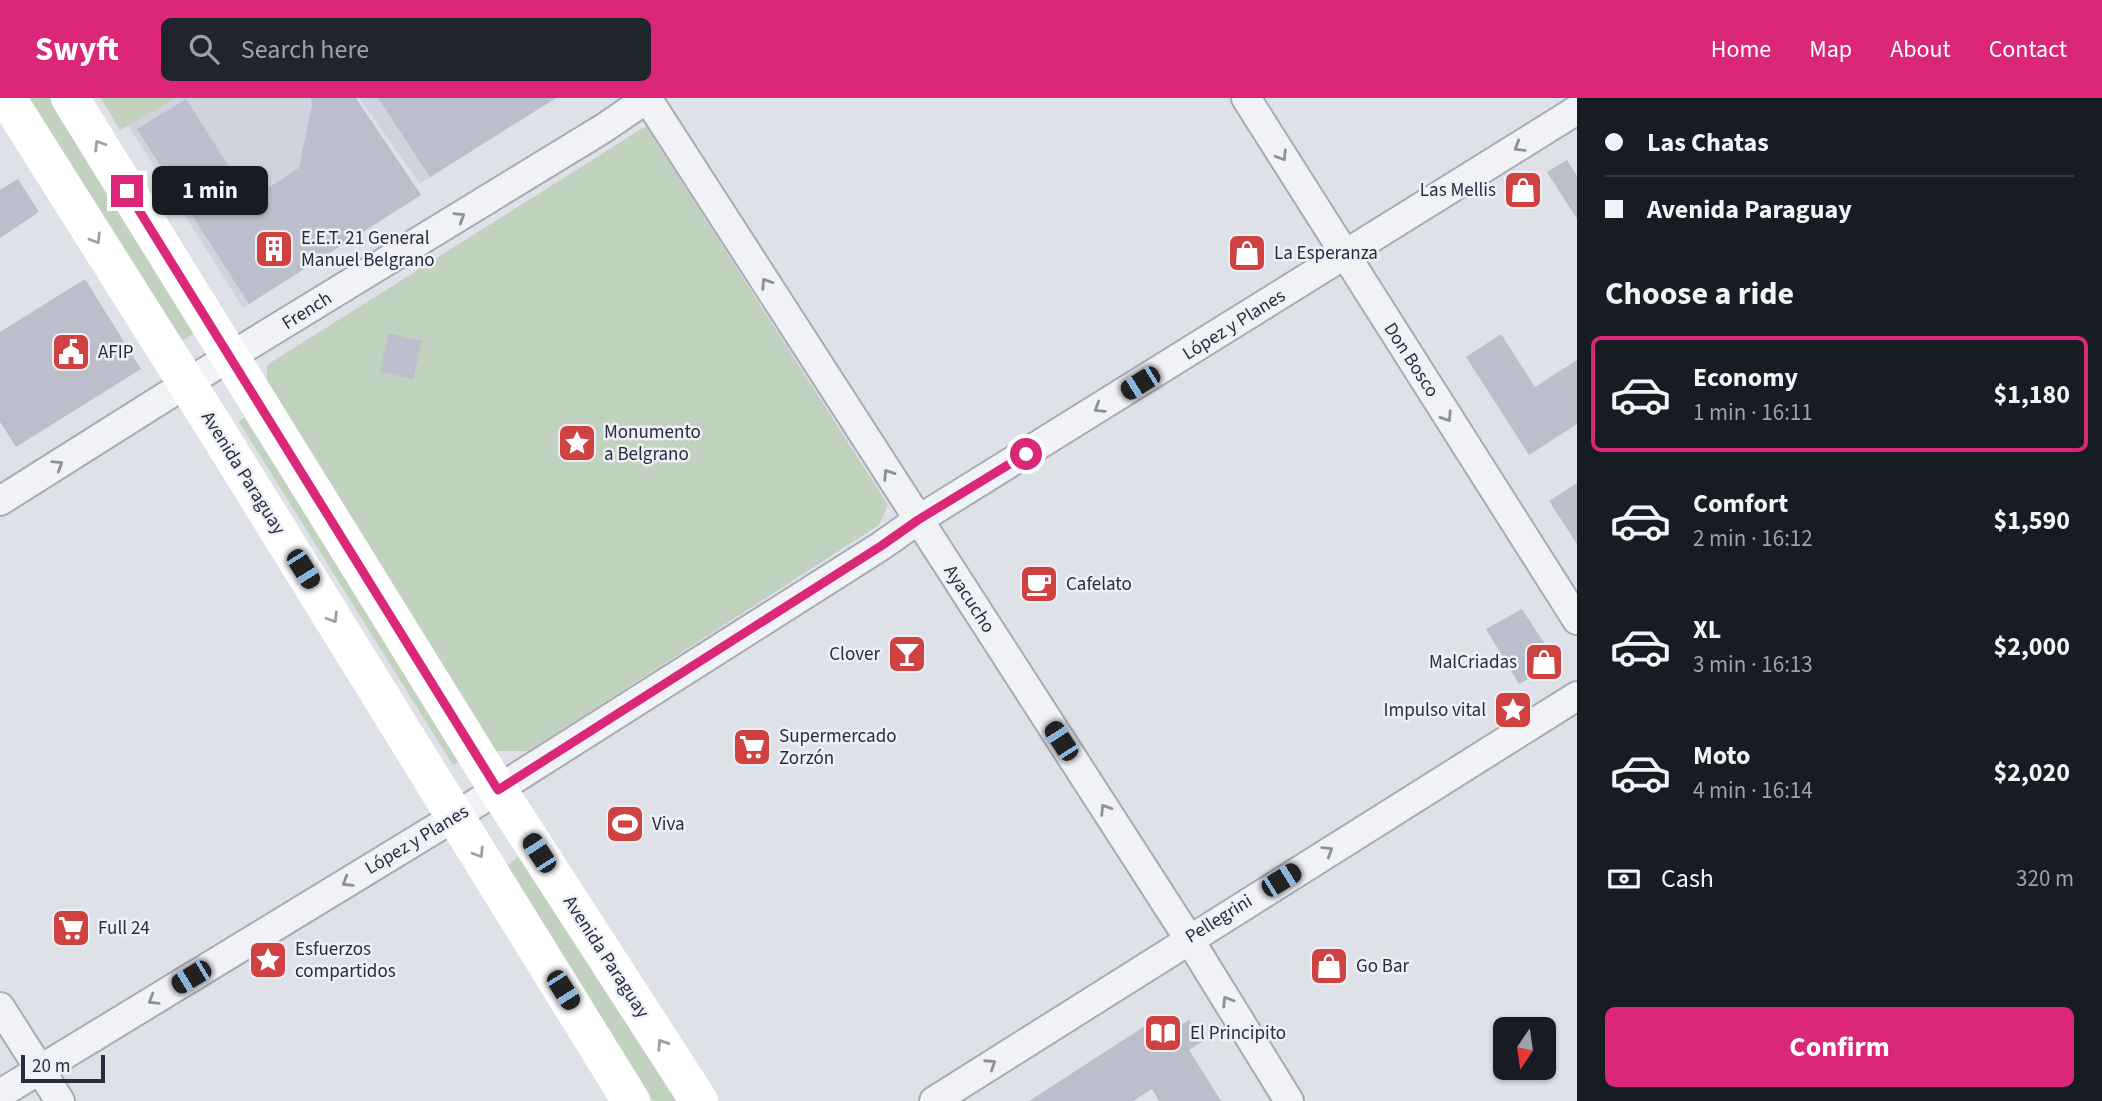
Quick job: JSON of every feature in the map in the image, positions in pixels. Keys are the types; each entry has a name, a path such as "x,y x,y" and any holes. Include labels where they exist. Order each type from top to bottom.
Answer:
{"main road":[{"name":"Avenida Paraguay","path":"7,98 187,383 631,1101"},
{"name":"Avenida Paraguay","path":"70,98 498,790 699,1101"}],"street":[{"name":"French","path":"0,502 187,383 604,128 648,98"},
{"name":"Ayacucho","path":"648,98 1189,939 1289,1101"},
{"name":"Don Bosco","path":"1246,98 1577,620"},
{"name":"López y Planes","path":"0,1094 498,790 918,520 1577,110"},
{"name":"Pellegrini","path":"934,1101 1577,696"},
{"path":"0,1007 60,1101"}],"shaded area":[{"name":"E.E.T. 21 General Manuel Belgrano","path":"111,98 356,98 421,195 243,308"},
{"path":"359,98 556,98 420,184"}],"green space":[{"path":"27,98 50,98 198,331 180,342"},
{"path":"101,98 177,98 120,130"},
{"path":"646,126 888,505 879,525 529,751 494,751 267,398 267,365"},
{"path":"244,417 463,760 453,765 239,422"},
{"path":"528,850 682,1101 653,1101 506,866"}],"building":[{"name":"E.E.T. 21 General Manuel Belgrano","path":"311,98 356,98 421,195 249,304 137,129 186,99 241,185 251,179 260,193 299,168 312,105"},
{"path":"378,98 556,98 430,177"},
{"path":"1567,160 1577,176 1577,219 1547,172"},
{"path":"18,179 39,212 0,238 0,190"},
{"name":"AFIP","path":"85,279 141,369 16,447 0,422 0,332"},
{"path":"388,333 422,341 413,379 380,372"},
{"path":"1501,334 1535,387 1577,360 1577,424 1529,455 1466,357"},
{"path":"1577,483 1577,544 1549,501"},
{"path":"1522,609 1550,652 1547,668 1519,684 1486,629"},
{"path":"1189,1020 1203,1041 1189,1050 1221,1101 1159,1101 1152,1089 1133,1101 1029,1101 1145,1026 1155,1042"}],"place":[{"name":"Las Mellis","path":"1523,190"},
{"name":"E.E.T. 21 General Manuel Belgrano","path":"274,249"},
{"name":"La Esperanza","path":"1247,253"},
{"name":"AFIP","path":"71,352"},
{"name":"Monumento a Belgrano","path":"577,443"},
{"name":"Cafelato","path":"1039,584"},
{"name":"Clover","path":"907,654"},
{"name":"MalCriadas","path":"1544,662"},
{"name":"Impulso vital","path":"1513,710"},
{"name":"Supermercado Zorzón","path":"752,747"},
{"name":"Viva","path":"625,824"},
{"name":"Full 24","path":"71,928"},
{"name":"Esfuerzos compartidos","path":"268,960"},
{"name":"Go Bar","path":"1329,966"},
{"name":"El Principito","path":"1163,1033"}],"route":[{"path":"127,191 498,790 918,520 1026,454"}]}
